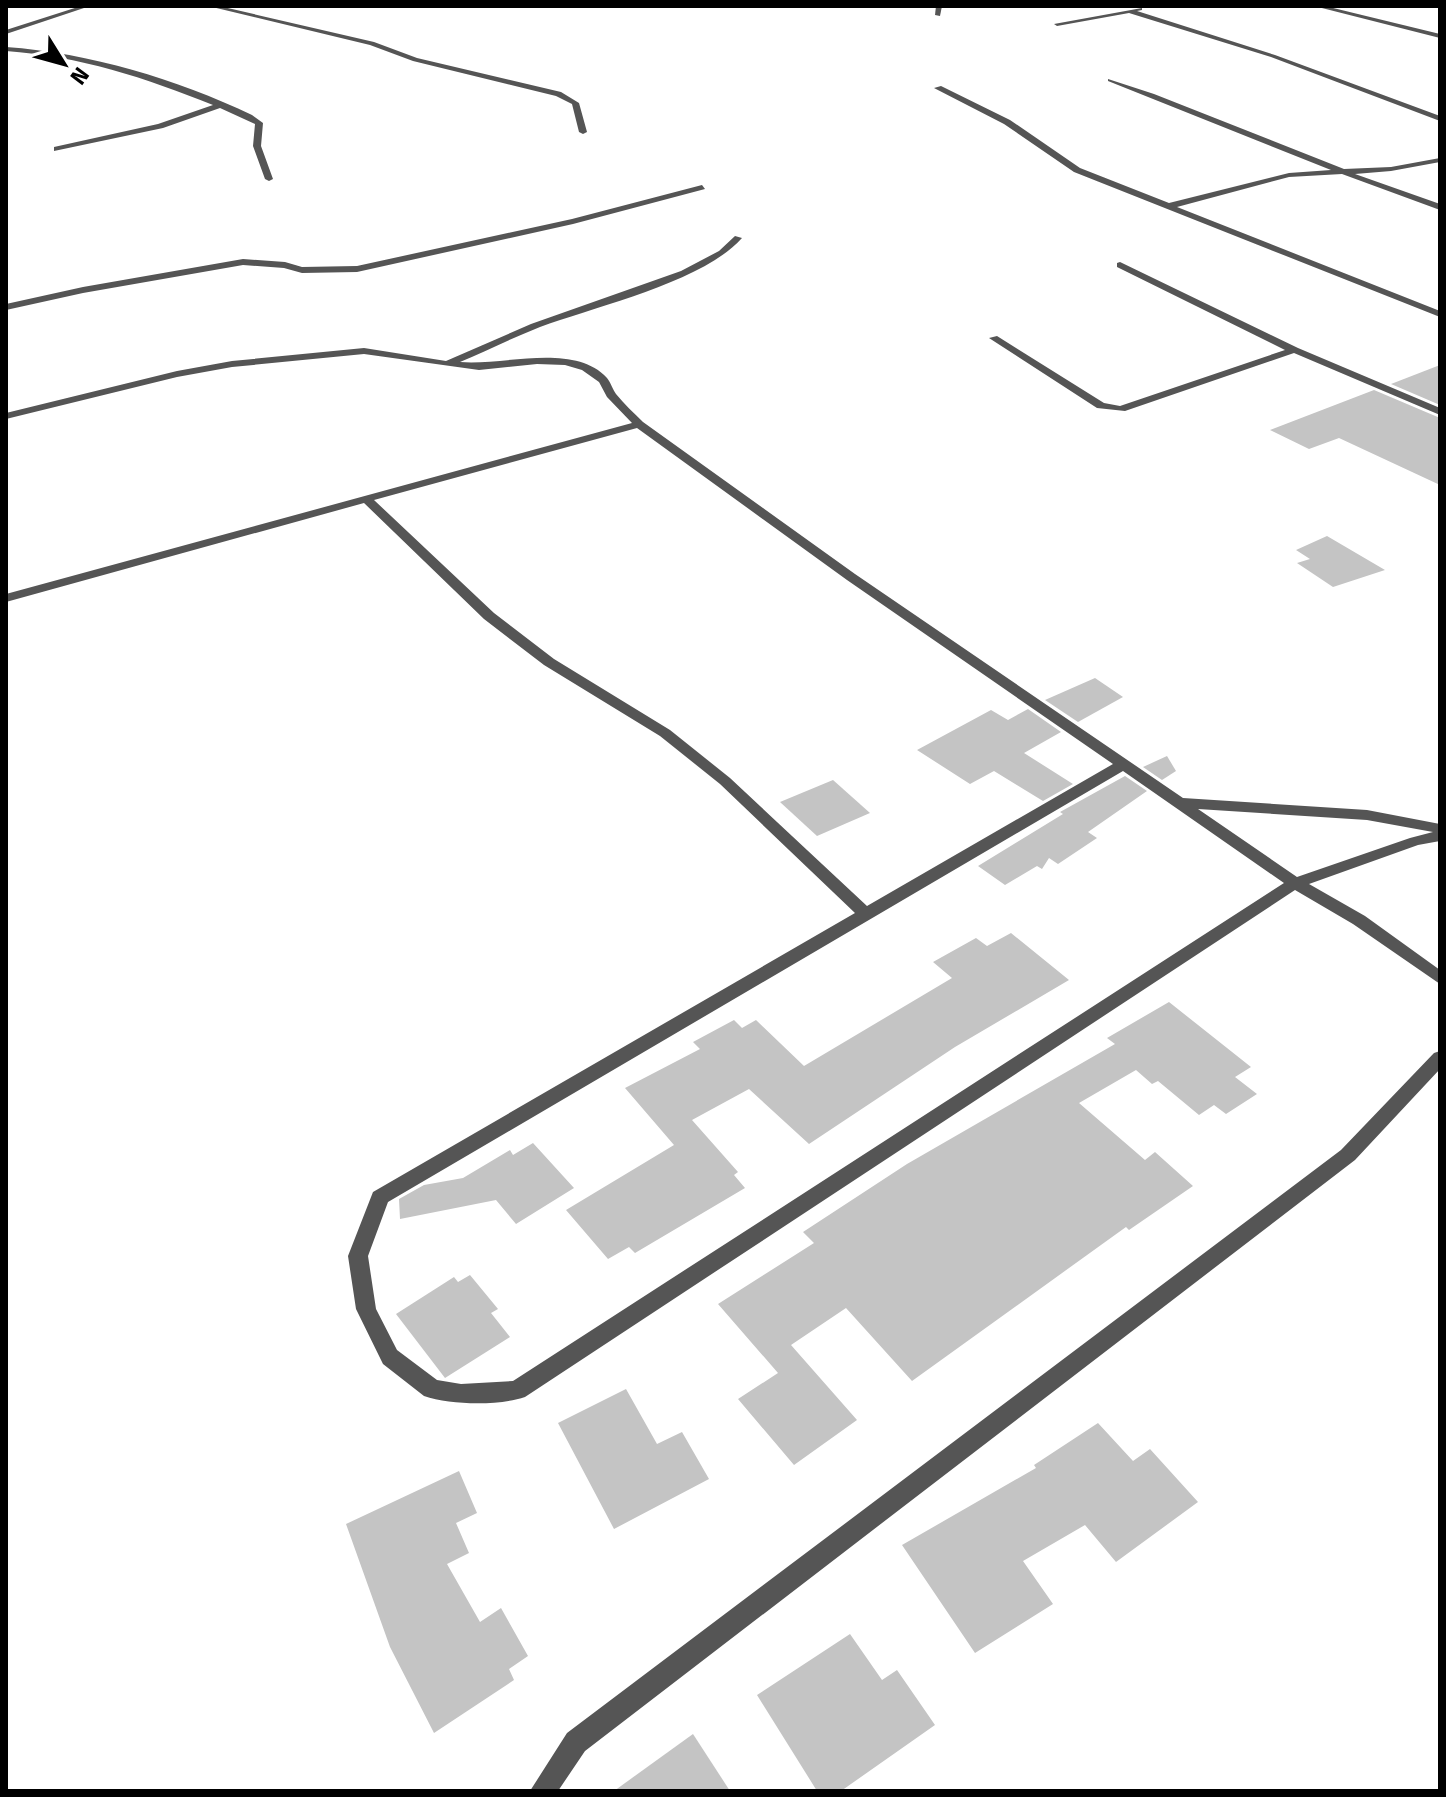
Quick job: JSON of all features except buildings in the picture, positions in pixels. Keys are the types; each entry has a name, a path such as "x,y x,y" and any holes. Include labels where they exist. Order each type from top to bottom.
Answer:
{"street":[{"path":"6,32 87,6"},
{"path":"211,6 372,43 415,60 558,94 575,103 583,132"},
{"path":"1317,6 1440,34"},
{"path":"1057,24 1146,8"},
{"path":"1129,11 1273,56 1440,119"},
{"path":"6,49 81,60 185,90 248,114 259,123 257,146 269,179"},
{"path":"1110,80 1185,107 1259,140 1440,207"},
{"path":"938,88 1007,122 1077,170 1440,314"},
{"path":"57,149 160,126 220,105"},
{"path":"1169,206 1289,175 1391,169 1440,160"},
{"path":"6,307 98,287 243,262 285,265 302,270 357,269 573,221 702,187"},
{"path":"447,364 534,326 684,273 722,253 738,238"},
{"path":"1120,265 1294,350 1440,412"},
{"path":"994,338 1101,406 1112,409 1121,409 1294,350"},
{"path":"6,416 177,374 248,362 364,351 479,367 537,361 566,362 586,368 603,380 611,395 639,424 864,586 1295,883 1359,920 1440,978"},
{"path":"6,598 639,424"},
{"path":"365,498 489,616 549,662 665,733 725,781 866,914"},
{"path":"1124,764 380,1197 358,1256 366,1309 390,1357 432,1389 461,1394 517,1390 1295,883 1415,841 1440,836"},
{"path":"1180,803 1338,812 1440,829"},
{"path":"543,1791 576,1742 1348,1155 1440,1058"}]}
